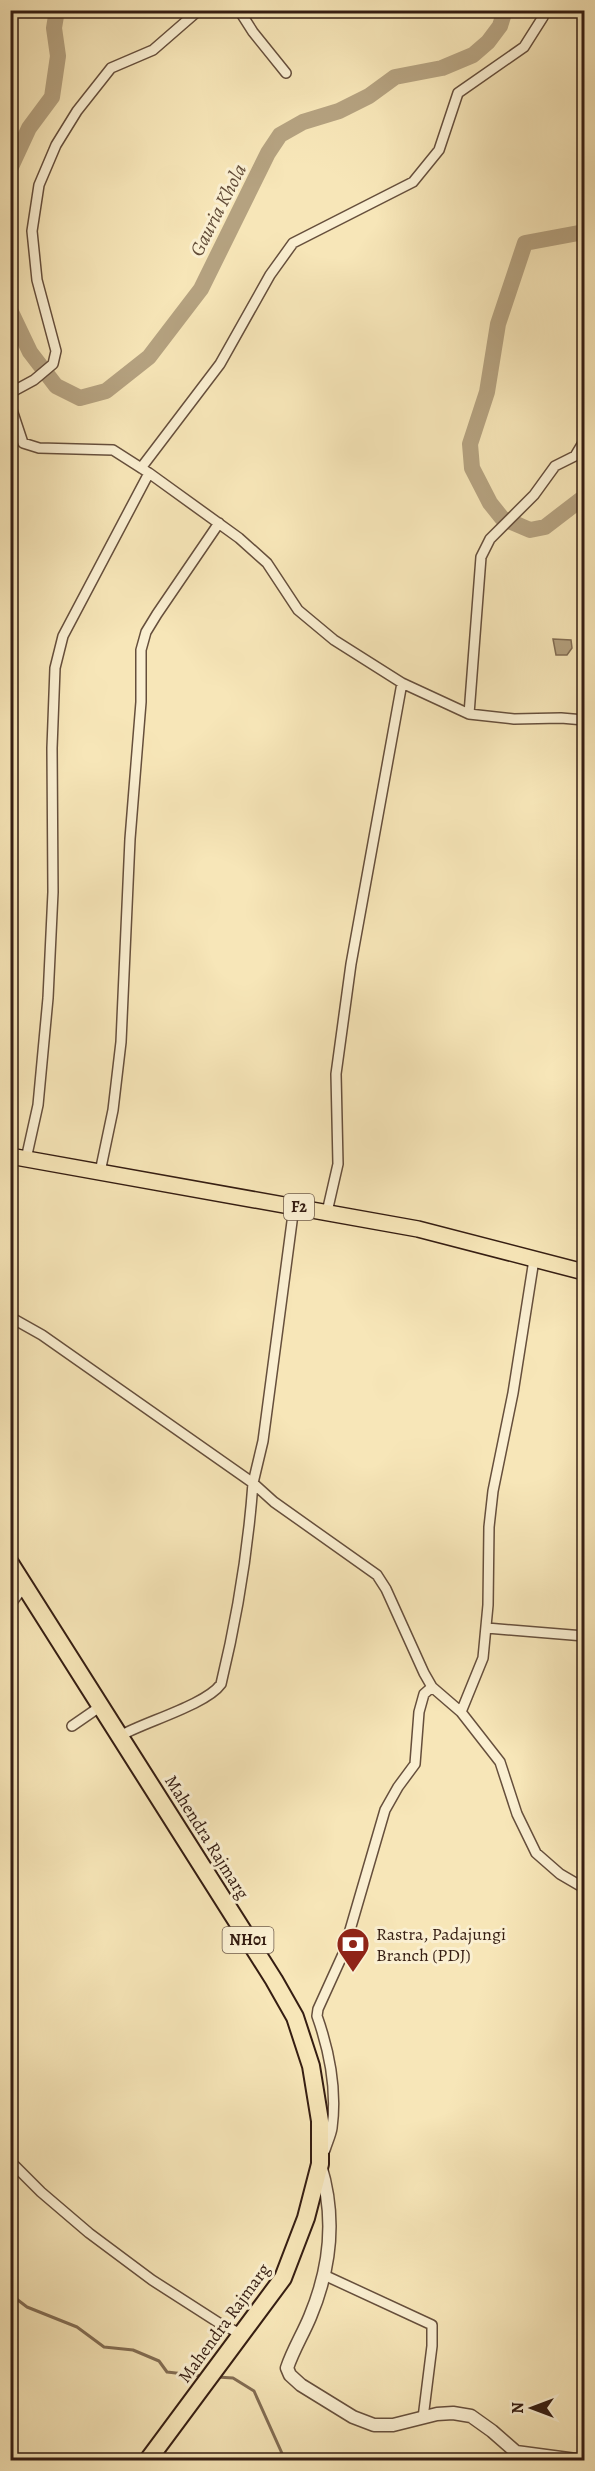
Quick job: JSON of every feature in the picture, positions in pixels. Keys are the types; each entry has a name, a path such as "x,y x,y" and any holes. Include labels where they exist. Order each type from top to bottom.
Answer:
{"highway":[{"name":"Mahendra Rajmarg","path":"10,1563 295,2017 313,2077 320,2121 320,2164 306,2218 283,2278 148,2460"}],"main road":[{"name":"F2","path":"10,1156 418,1229 585,1272"},
{"name":"F2","path":"10,1165 293,1214 416,1238 585,1280"}],"street":[{"path":"10,393 34,380 53,364 56,351 37,280 32,231 39,185 56,145 77,111 111,68 153,50 199,10"},
{"path":"239,10 253,32 286,73"},
{"path":"26,1159 38,1105 48,998 53,892 52,748 56,668 63,636 145,470 220,364 270,275 293,243 413,182 439,150 458,93 524,46 543,17 544,10"},
{"path":"10,404 23,443 39,448 114,450 145,470 219,523 267,563 298,610 334,640 402,683 469,714 514,719 585,720"},
{"path":"469,714 481,557 490,539 534,495 555,466 575,456 585,441"},
{"path":"100,1172 113,1110 121,1042 130,838 141,702 141,650 146,633 157,614 219,523"},
{"path":"327,1212 338,1164 336,1074 351,964 402,683"},
{"path":"120,1736 180,1710 217,1690 221,1684 242,1585 253,1483 264,1441 293,1214"},
{"path":"461,1712 483,1658 487,1628 489,1527 493,1491 513,1393 533,1266"},
{"path":"10,1317 42,1335 253,1483 290,1514 377,1575 386,1589 432,1687 461,1712 500,1762 517,1814 536,1854 560,1874 585,1888"},
{"path":"10,1605 24,1586"},
{"path":"487,1628 585,1636"},
{"path":"432,1687 424,1694 419,1712 415,1764 385,1810 343,1954 318,2009 317,2016 329,2061 332,2098 332,2129 320,2164 328,2191 330,2222 324,2275 310,2317 287,2368 290,2375 323,2399 353,2417 374,2425 393,2425 437,2414 453,2413 471,2416 516,2452 585,2460"},
{"path":"72,1726 101,1706"},
{"path":"10,2162 88,2233 152,2280 212,2319 237,2340"},
{"path":"324,2275 432,2325 432,2346 423,2418"}],"shaded area":[{"path":"553,639 571,640 572,648 567,655 556,655"}],"waterway":[{"name":"Gauria Khola","path":"10,169 29,128 52,97 58,56 54,28 57,10"},
{"name":"Gauria Khola","path":"10,310 30,352 56,386 80,398 106,391 149,357 201,289 268,153 280,135 303,122 339,111 369,96 395,77 442,68 473,55 488,42 500,26 505,10"},
{"name":"Gauria Khola","path":"584,232 525,243 498,324 487,392 470,444 472,468 490,503 502,518 530,530 545,527 584,497"},
{"path":"10,2294 27,2307 77,2327 104,2347 133,2350 159,2361 167,2372 202,2376"},
{"path":"217,2377 233,2378 254,2391 285,2460"}],"place":[{"name":"Rastra, Padajungi Branch (PDJ)","path":"353,1973"}]}
